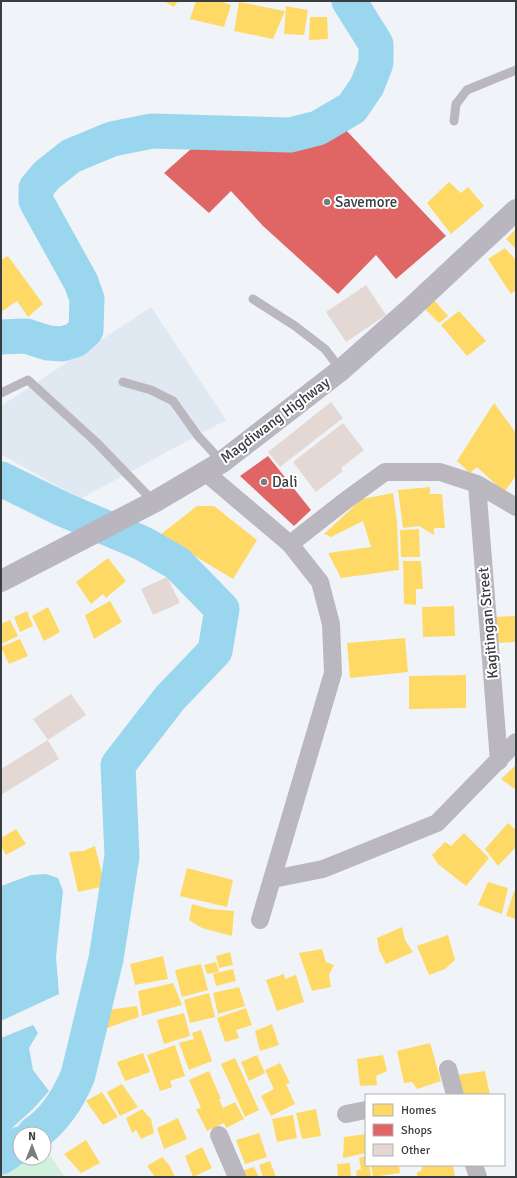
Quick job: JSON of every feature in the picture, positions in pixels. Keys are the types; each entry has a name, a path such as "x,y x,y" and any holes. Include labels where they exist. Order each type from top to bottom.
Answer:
{"main road":[{"name":"Magdiwang Highway","path":"1,581 121,520 213,467 340,370 410,308 516,210"}],"street":[{"path":"213,467 290,544 320,582 331,624 333,673 260,920"},
{"path":"290,544 345,500 386,472 440,472 477,484 516,507"},
{"name":"Kagitingan Street","path":"477,484 500,761"},
{"path":"273,879 323,869 437,823 500,761 516,742"},
{"path":"448,1069 454,1094"},
{"path":"346,1114 365,1110"},
{"path":"219,1135 237,1177"},
{"path":"474,1166 478,1177"}],"lane":[{"path":"454,121 456,104 466,90 516,70"},
{"path":"253,299 295,326 325,349 340,370"},
{"path":"1,393 28,380 96,442 154,502"},
{"path":"123,382 152,390 173,401 198,436 213,467"}],"shaded area":[{"path":"151,307 226,420 80,499 1,454 1,406"}],"green space":[{"path":"52,1158 65,1177 1,1177 1,1167 12,1159 12,1166 52,1166"}],"water":[{"path":"46,874 58,878 63,891 56,957 59,994 1,1021 1,886 31,875"},
{"path":"33,1025 38,1033 29,1048 33,1070 49,1091 34,1108 14,1126 12,1126 12,1128 1,1138 1,1038"}],"building: Homes":[{"path":"164,1 178,1 174,7"},
{"path":"196,1 219,1 231,5 224,27 190,19"},
{"path":"239,2 285,11 273,39 234,31"},
{"path":"286,6 308,10 304,35 284,34"},
{"path":"310,17 327,17 328,39 309,40"},
{"path":"449,182 461,193 468,187 484,206 451,234 427,203"},
{"path":"516,229 516,249 506,239"},
{"path":"505,248 516,260 516,290 511,294 488,259"},
{"path":"8,256 43,304 28,317 17,301 1,312 1,260"},
{"path":"434,300 448,316 439,323 425,309"},
{"path":"459,311 486,341 467,356 441,325"},
{"path":"494,403 516,433 516,476 504,492 477,467 470,473 457,461"},
{"path":"430,487 430,494 442,494 445,528 434,528 434,535 419,526 403,528 398,490"},
{"path":"393,493 397,522 399,570 341,578 328,553 371,547 363,521 331,537 324,534 362,499"},
{"path":"197,506 214,506 257,540 233,579 160,535"},
{"path":"419,529 420,557 401,557 400,530"},
{"path":"108,558 126,581 106,598 103,594 91,604 76,582"},
{"path":"403,561 421,561 423,589 416,589 416,605 404,604"},
{"path":"110,601 122,622 94,639 85,615"},
{"path":"454,606 455,636 423,637 422,607"},
{"path":"48,607 60,632 44,641 32,616"},
{"path":"27,611 33,626 20,632 14,617"},
{"path":"516,616 516,642 495,643 493,617"},
{"path":"10,620 18,636 1,644 1,624"},
{"path":"405,638 408,672 350,678 347,643"},
{"path":"20,639 28,656 9,664 1,647"},
{"path":"466,675 466,708 409,709 409,676"},
{"path":"516,765 516,790 501,779"},
{"path":"508,823 516,830 516,847 498,866 485,849"},
{"path":"16,829 26,844 6,855 1,846 1,838"},
{"path":"464,833 489,858 466,886 438,864 432,855 445,842 451,846"},
{"path":"95,846 105,886 78,892 69,852 83,851"},
{"path":"187,868 233,880 227,907 180,896"},
{"path":"488,882 508,888 502,914 478,905"},
{"path":"514,891 516,892 516,919 506,916"},
{"path":"192,904 210,909 234,911 232,936 202,928 189,920"},
{"path":"402,927 405,940 413,952 386,964 379,950 377,938"},
{"path":"448,935 455,960 445,969 429,975 417,946"},
{"path":"322,949 326,962 334,965 329,975 331,987 312,991 299,953"},
{"path":"230,952 233,965 219,968 216,956"},
{"path":"163,956 168,979 135,985 130,964"},
{"path":"216,962 219,972 207,974 204,965"},
{"path":"201,964 208,990 182,997 175,970"},
{"path":"233,969 236,981 216,986 213,974"},
{"path":"284,974 285,979 296,975 304,1002 277,1011 266,980"},
{"path":"173,983 182,1005 142,1016 138,991"},
{"path":"239,987 245,1006 218,1014 213,993"},
{"path":"209,993 215,1017 190,1023 184,1000"},
{"path":"137,1006 139,1017 107,1028 107,1010"},
{"path":"246,1008 252,1025 236,1030 239,1038 225,1042 217,1018"},
{"path":"184,1013 190,1036 164,1044 157,1020"},
{"path":"272,1024 279,1045 260,1051 255,1031"},
{"path":"201,1030 212,1061 189,1070 179,1043 194,1039 192,1033"},
{"path":"430,1043 441,1081 417,1089 412,1082 404,1083 397,1051"},
{"path":"175,1045 185,1076 170,1081 172,1087 160,1091 147,1055"},
{"path":"143,1053 150,1072 125,1081 117,1062"},
{"path":"257,1055 265,1073 249,1081 241,1062"},
{"path":"383,1055 387,1071 376,1076 377,1085 360,1086 357,1059"},
{"path":"235,1058 259,1110 245,1117 221,1064"},
{"path":"280,1063 290,1083 286,1084 295,1104 271,1116 261,1096 274,1089 265,1070"},
{"path":"209,1071 221,1099 219,1099 223,1108 235,1102 244,1119 226,1128 224,1123 207,1131 196,1109 201,1108 189,1080"},
{"path":"485,1071 490,1094 462,1094 457,1075"},
{"path":"122,1084 138,1107 120,1116 107,1092"},
{"path":"102,1092 118,1117 103,1125 86,1101"},
{"path":"142,1109 151,1119 154,1133 141,1139 136,1130 132,1133 126,1118"},
{"path":"316,1109 321,1136 302,1139 296,1113"},
{"path":"293,1115 297,1138 277,1142 272,1119"},
{"path":"178,1118 187,1139 164,1149 157,1128"},
{"path":"259,1133 267,1157 245,1164 236,1140"},
{"path":"365,1134 365,1153 343,1158 344,1137"},
{"path":"86,1140 100,1163 81,1173 64,1154"},
{"path":"202,1147 212,1168 193,1177 185,1156"},
{"path":"365,1156 365,1166 369,1166 371,1177 357,1177 356,1171 361,1169 359,1158"},
{"path":"162,1157 170,1166 175,1177 155,1177 147,1166"},
{"path":"270,1161 276,1177 263,1177 259,1165"},
{"path":"350,1163 351,1177 338,1177 337,1164"},
{"path":"371,1166 399,1166 400,1173 373,1177"},
{"path":"423,1166 453,1166 455,1177 417,1177 417,1172 421,1171"},
{"path":"254,1167 259,1177 244,1177 241,1171"}],"building: Shops":[{"name":"Savemore","path":"344,128 446,236 396,279 376,255 338,294 263,226 231,191 209,213 164,173 192,148 285,149"},
{"path":"268,456 311,510 294,526 240,476"}],"building: Other":[{"path":"366,285 386,315 346,342 326,312"},
{"path":"331,402 343,418 280,467 268,452"},
{"path":"343,423 364,450 341,468 343,471 316,492 293,462"},
{"path":"167,577 180,603 153,615 141,589"},
{"path":"71,694 86,715 48,740 33,719"},
{"path":"48,740 59,759 1,795 1,769"}],"waterway":[{"path":"1,337 26,336 48,343 62,344 75,340 86,330 87,299 81,282 36,201 36,188 47,175 71,156 112,139 152,131 290,135 318,128 352,108 367,86 376,63 376,44 349,1"},
{"path":"1,479 62,509 142,543 177,563 222,609 215,651 170,698 118,765 122,856 106,959 78,1075 60,1108 44,1126"},
{"path":"1,1157 12,1149"}],"place":[{"name":"Savemore","path":"327,202"},
{"name":"Dali","path":"264,482"}]}
